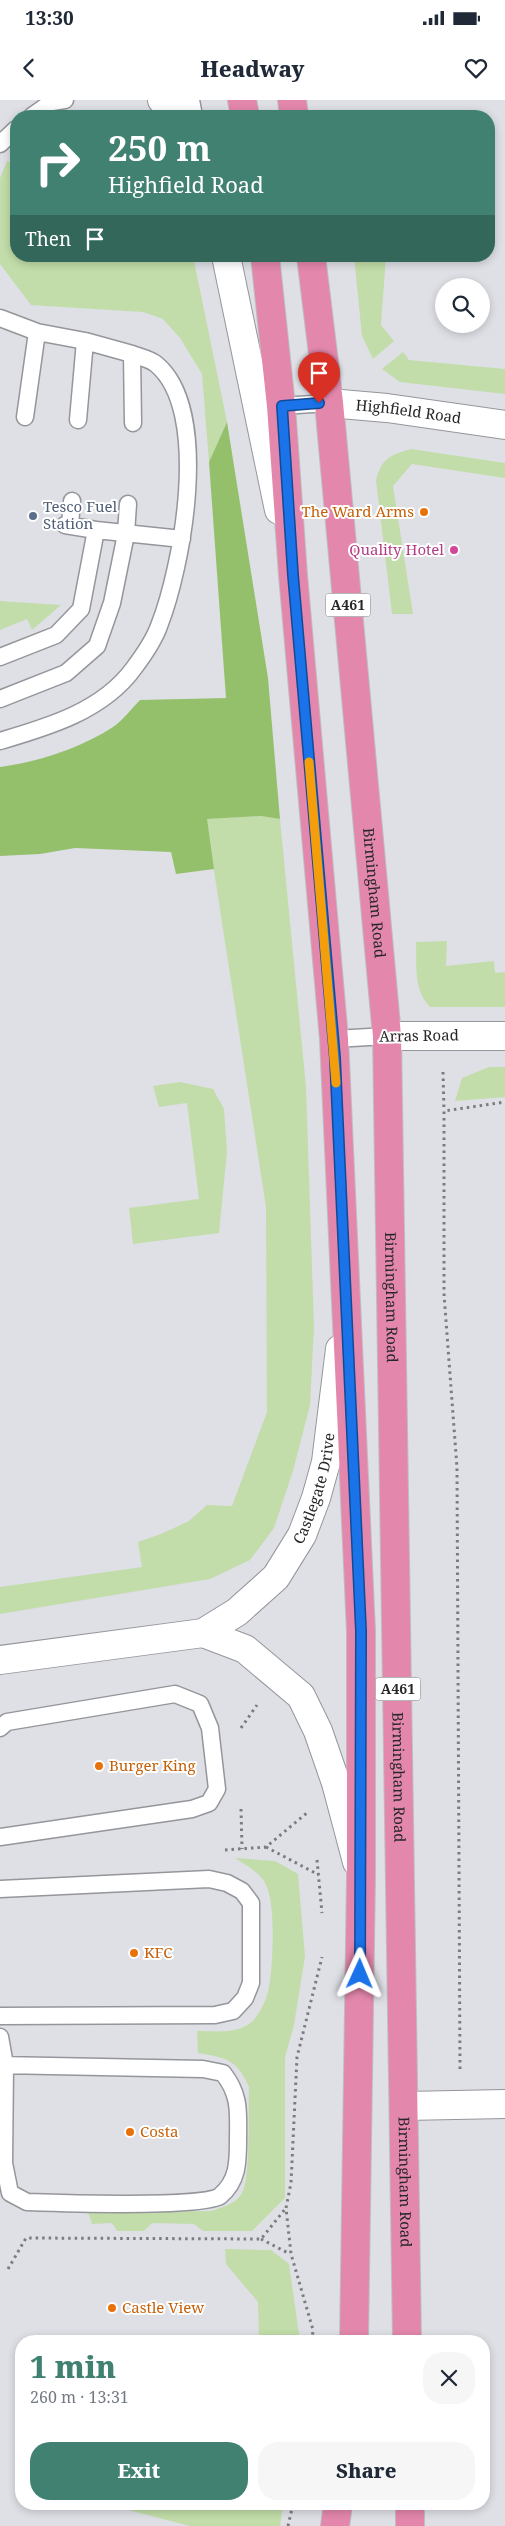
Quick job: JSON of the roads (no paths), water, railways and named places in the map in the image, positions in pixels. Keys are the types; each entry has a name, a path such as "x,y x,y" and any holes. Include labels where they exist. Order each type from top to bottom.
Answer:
{"highway":[{"name":"A461","path":"266,262 282,406 293,575 334,1039 361,1631 362,1878 354,2335"},
{"name":"Birmingham Road","path":"312,262 329,404 387,1036 408,2335"},
{"path":"335,2526 337,2510"}],"street":[{"path":"162,100 173,110"},
{"path":"227,262 293,575"},
{"name":"Highfield Road","path":"329,404 387,408 505,425"},
{"name":"Arras Road","path":"387,1036 505,1036"},
{"name":"Castlegate Drive","path":"0,1660 203,1633 237,1612 276,1577 302,1534 316,1498 326,1462 346,1300"},
{"name":"Castlegate Drive","path":"203,1633 245,1649 301,1696 318,1731 333,1774 362,1878"},
{"path":"405,2106 505,2104"}],"lane":[{"path":"41,110 52,102 65,100"},
{"path":"0,144 10,135"},
{"path":"0,318 38,332 84,341 132,354 156,364 174,386 187,437 187,491 177,570 159,627 134,669 102,699 62,721 0,741"},
{"path":"25,417 38,332"},
{"path":"78,420 84,341"},
{"path":"132,354 133,423"},
{"name":"Highfield Road","path":"282,406 329,404"},
{"path":"72,501 68,525 126,534 182,539"},
{"path":"0,699 66,673 97,646 112,603 126,534 128,504"},
{"path":"0,658 56,635 81,609 96,530"},
{"name":"Arras Road","path":"334,1039 387,1036"},
{"path":"0,1728 7,1722 175,1694 200,1704 210,1728 217,1789 209,1803 192,1809 0,1837"},
{"path":"0,1888 209,1879 227,1883 242,1891 251,1903 251,1983 245,1998 233,2011 214,2015 0,2016"},
{"path":"0,2037 2,2065 2,2163 10,2193 27,2202 187,2203 219,2197 231,2184 238,2170 238,2106 234,2087 223,2073 203,2069 2,2065"}],"place":[{"name":"The Ward Arms","path":"424,512"},
{"name":"Tesco Fuel Station","path":"33,516"},
{"name":"Quality Hotel","path":"454,550"},
{"name":"Burger King","path":"99,1766"},
{"name":"KFC","path":"134,1953"},
{"name":"Costa","path":"130,2132"},
{"name":"Castle View","path":"112,2308"}]}
